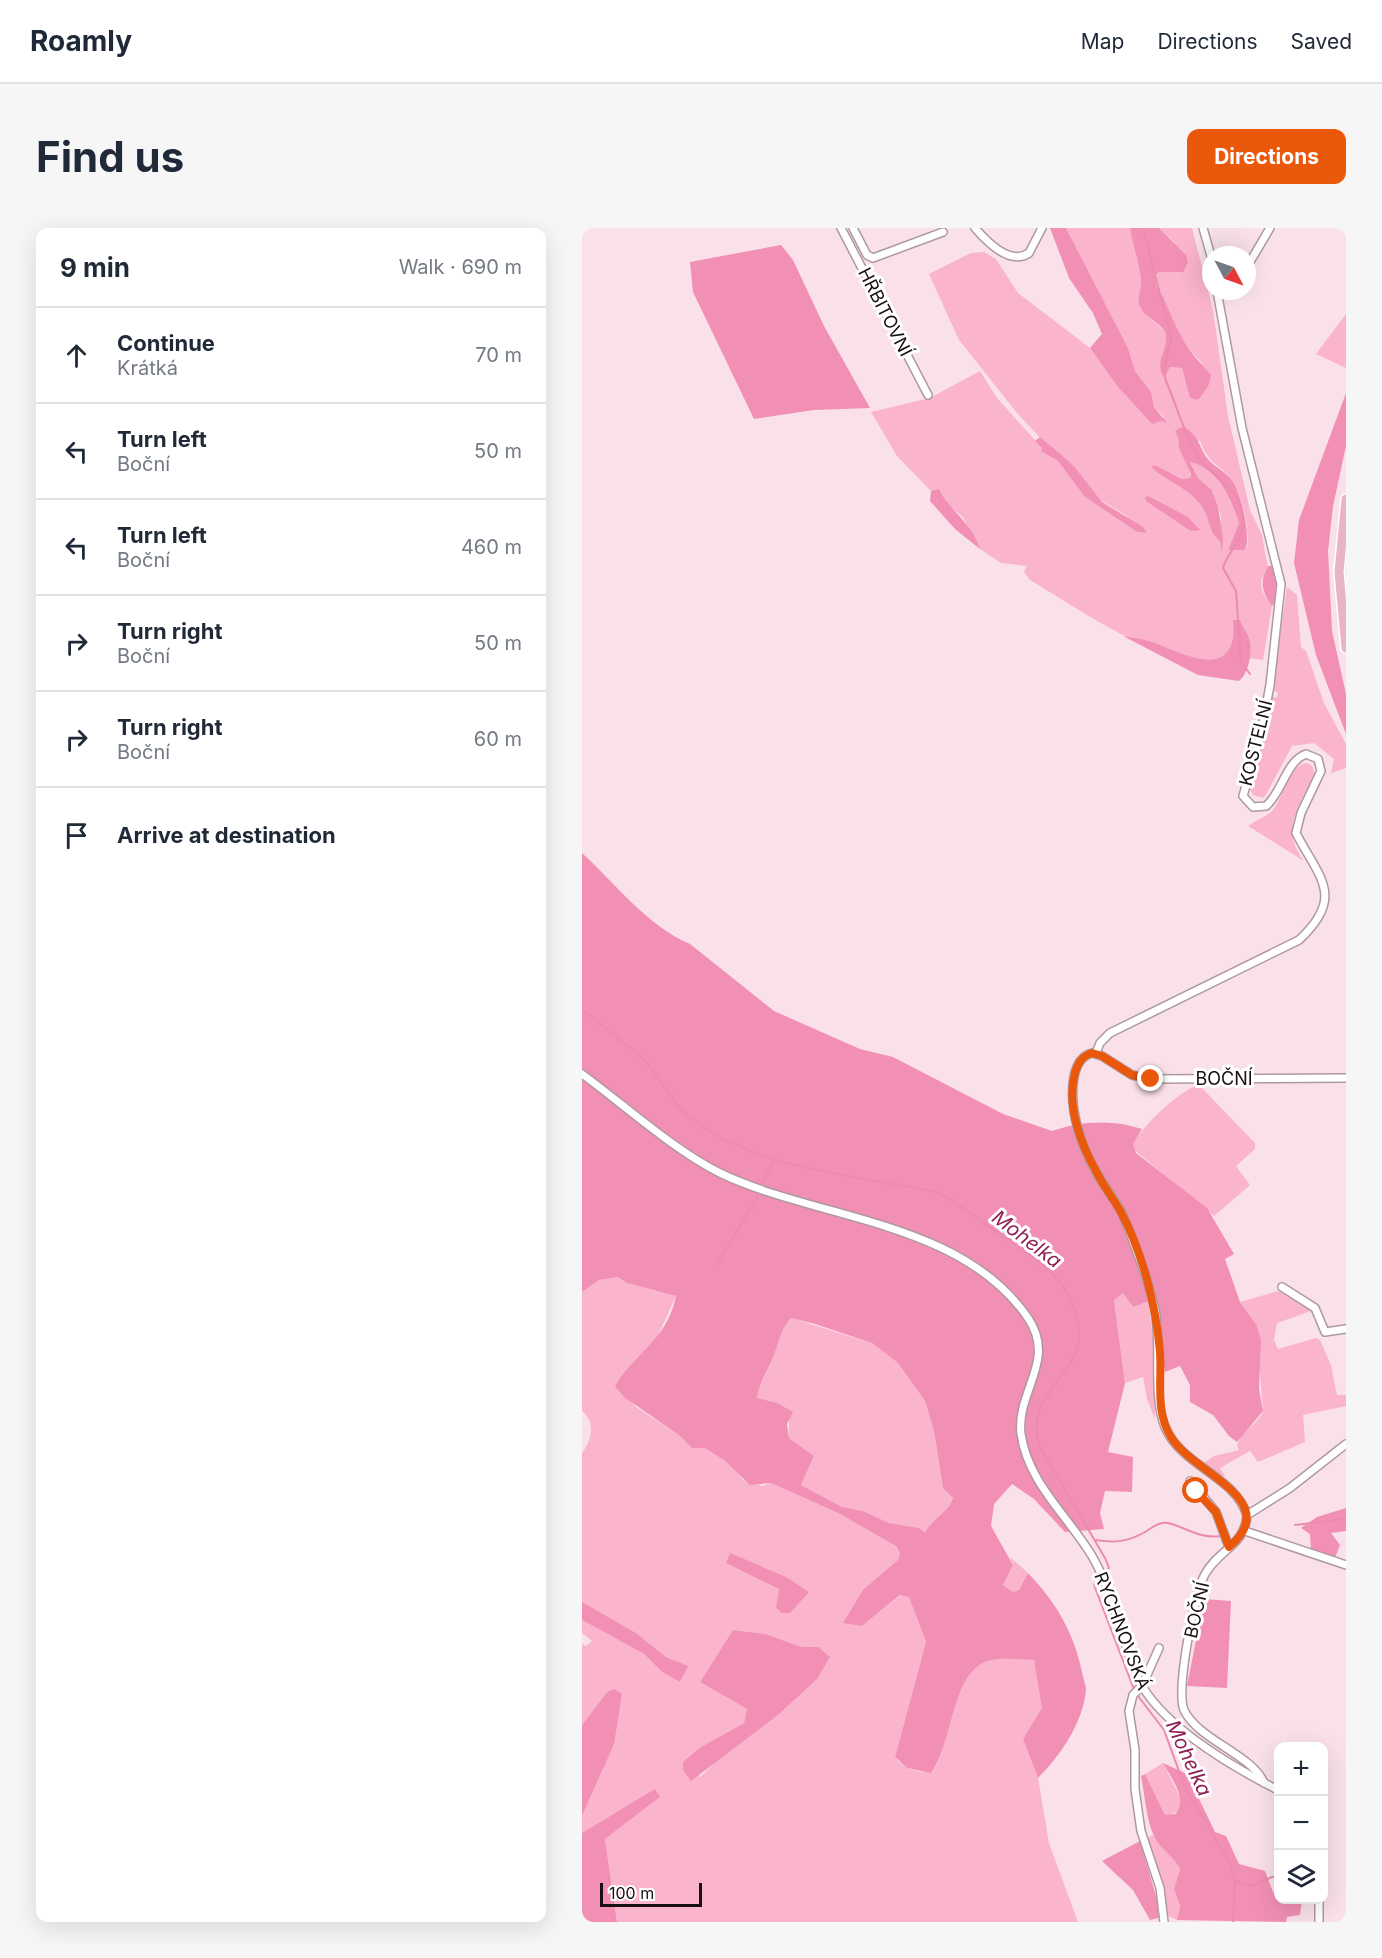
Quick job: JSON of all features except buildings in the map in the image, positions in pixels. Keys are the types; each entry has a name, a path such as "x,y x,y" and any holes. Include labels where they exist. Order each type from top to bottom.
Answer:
{"main road":[{"path":"1346,499 1339,582 1346,648"}],"street":[{"name":"HŘBITOVNÍ","path":"842,228 928,395"},
{"name":"HŘBITOVNÍ","path":"853,228 867,255 873,258 943,232"},
{"path":"975,228 999,251 1018,257 1032,250 1042,228"},
{"path":"1203,228 1208,246"},
{"path":"1256,252 1270,228"},
{"name":"KOSTELNÍ","path":"1096,1053 1100,1043 1110,1033 1287,948 1308,932 1318,920 1328,892 1323,873 1296,833 1300,813 1321,771 1317,759 1306,754 1297,759 1266,806 1253,807 1243,796 1261,734 1270,685 1281,584 1242,428 1220,300"},
{"path":"1096,1053 1085,1056 1076,1071 1072,1093 1077,1124 1097,1174 1121,1212 1155,1310 1160,1354 1160,1404 1165,1427 1187,1456 1236,1493 1247,1515 1245,1531 1346,1565"},
{"name":"BOČNÍ","path":"1096,1053 1132,1075 1151,1079 1346,1078"},
{"name":"RYCHNOVSKÁ","path":"582,1074 687,1152 720,1173 862,1219 949,1252 978,1269 998,1285 1028,1318 1038,1349 1038,1365 1021,1421 1028,1459 1041,1486 1098,1569 1138,1690 1163,1715 1244,1772 1274,1788"},
{"path":"1282,1287 1316,1308 1325,1332 1346,1329"},
{"path":"1247,1515 1290,1488 1346,1444"},
{"path":"1190,1481 1216,1512 1229,1547"},
{"name":"BOČNÍ","path":"1245,1531 1214,1561 1204,1576 1197,1595 1181,1697 1184,1708 1194,1723 1257,1772 1264,1783"},
{"path":"1159,1648 1129,1711 1135,1750 1135,1789 1141,1832 1160,1888 1166,1922 1174,1922"},
{"path":"1319,1904 1319,1922"}],"shaded area":[{"path":"1050,228 1066,228 1128,348 1135,371 1151,392 1154,407 1167,423 1161,421 1152,424 1117,386 1090,348 1102,334 1093,313 1069,278"},
{"path":"1066,228 1130,228 1141,274 1140,299 1143,310 1165,334 1166,344 1160,365 1162,375 1166,375 1170,367 1182,368 1190,398 1198,400 1208,387 1202,363 1188,348 1173,323 1165,300 1157,293 1156,274 1163,271 1177,273 1174,242 1159,228 1192,228 1202,267 1202,300 1210,300 1213,310 1228,416 1250,510 1262,535 1268,566 1261,581 1262,591 1272,606 1263,660 1249,658 1249,638 1233,620 1232,640 1226,655 1215,661 1196,659 1148,641 1124,636 1030,580 1024,572 1027,566 1001,563 980,549 963,517 950,507 939,489 931,491 897,456 871,412 930,398 980,371 997,398 1042,448 1057,460 1085,497 1137,532 1146,533 1125,515 1097,498 1073,465 1043,441 1017,413 959,340 929,274 971,253 984,252 996,259 1018,293 1090,348 1117,386 1152,424 1164,417 1154,407 1151,392 1135,371 1128,348","holes":["1178,437 1200,441 1212,461 1229,476 1236,487 1246,522 1247,547 1228,550 1239,523 1222,486 1208,471 1190,461 1198,478 1212,490 1218,507 1221,517 1220,550 1220,540 1213,532 1200,504 1189,493 1151,467 1155,465 1182,479 1190,478 1189,468"]},
{"path":"1130,228 1159,228 1186,255 1188,262 1183,272 1159,272 1156,274 1156,281 1157,288 1184,341 1211,375 1208,387 1198,400 1190,398 1182,368 1170,367 1166,375 1162,375 1160,365 1166,343 1165,333 1142,310 1139,303 1141,278"},
{"path":"781,245 793,260 824,326 870,408 814,410 754,419 693,292 690,262"},
{"path":"1346,314 1346,368 1316,354"},
{"path":"1346,393 1346,446 1333,506 1328,551 1332,631 1346,694 1346,734 1316,655 1294,563 1299,520"},
{"path":"1182,427 1192,432 1207,458 1232,480 1242,504 1246,527 1247,537 1244,550 1228,550 1239,523 1232,504 1216,478 1200,465 1190,462 1198,478 1212,490 1218,507 1223,537 1222,553 1220,541 1213,533 1200,504 1189,493 1151,467 1155,465 1182,479 1190,478 1191,474 1179,448 1175,431"},
{"path":"1040,437 1073,465 1102,502 1143,527 1147,533 1137,532 1085,497 1057,460 1041,451 1042,448 1035,441"},
{"path":"939,489 971,531 980,549 955,529 930,501 931,491"},
{"path":"1148,496 1188,517 1200,530 1191,531 1146,501 1145,497"},
{"path":"1268,566 1274,566 1276,585 1275,603 1272,606 1263,587 1263,577"},
{"path":"1287,587 1297,595 1301,647 1306,651 1324,703 1346,744 1346,768 1331,773 1334,759 1314,743 1292,746 1263,798 1253,795 1249,787 1264,736 1271,697 1277,697 1278,693 1272,690"},
{"path":"1233,620 1240,620 1250,643 1248,667 1239,681 1198,675 1123,636 1147,640 1182,654 1209,660 1219,658 1228,651 1232,639"},
{"path":"1307,763 1312,766 1315,774 1298,807 1293,828 1293,838 1304,861 1248,826 1272,811 1295,769"},
{"path":"582,853 645,915 674,936 690,944 774,1011 860,1049 893,1057 1003,1114 1052,1131 1097,1122 1142,1129 1133,1144 1136,1153 1207,1208 1234,1254 1225,1259 1240,1302 1256,1324 1261,1340 1259,1389 1263,1411 1237,1442 1229,1436 1213,1415 1190,1402 1190,1385 1180,1366 1165,1372 1154,1299 1133,1307 1123,1293 1114,1300 1125,1383 1108,1452 1133,1457 1132,1492 1105,1491 1100,1513 1104,1529 1065,1532 1034,1499 1012,1484 994,1504 991,1526 1013,1565 1003,1585 1013,1592 1019,1590 1028,1573 1047,1595 1069,1631 1079,1658 1086,1688 1080,1715 1062,1749 1038,1778 1023,1739 1042,1708 1034,1660 992,1660 978,1666 968,1677 961,1691 939,1759 931,1773 907,1768 895,1757 926,1642 909,1597 900,1595 862,1626 843,1623 863,1590 898,1560 900,1553 896,1546 838,1513 771,1483 750,1485 724,1460 705,1448 692,1448 680,1436 624,1397 615,1386 658,1335 672,1311 676,1296 627,1283 618,1277 599,1280 582,1292","holes":["791,1318 872,1343 898,1363 925,1401 934,1431 943,1488 953,1498 948,1508 925,1533 919,1528 889,1523 863,1511 842,1507 801,1485 814,1456 789,1438 787,1424 793,1412 777,1403 757,1398 787,1323"]},
{"path":"1199,1085 1255,1143 1255,1149 1236,1166 1250,1185 1214,1216 1132,1148 1150,1121 1171,1102"},
{"path":"618,1277 627,1283 676,1296 655,1342 616,1384 636,1407 688,1443 715,1453 743,1480 762,1486 771,1483 838,1513 896,1546 900,1553 898,1560 844,1623 862,1626 901,1595 909,1596 926,1642 895,1757 902,1765 916,1771 932,1772 945,1743 960,1691 978,1666 997,1659 1034,1660 1043,1708 1023,1739 1038,1778 1049,1843 1078,1922 617,1922 605,1839 660,1797 582,1833 582,1816 602,1771 622,1695 607,1692 582,1725 582,1644 586,1646 592,1641 582,1633 582,1620 644,1654 662,1672 680,1682 687,1666 666,1657 636,1633 582,1602 582,1453 590,1437 591,1426 582,1411 582,1292 599,1280","holes":["730,1553 809,1592 776,1607 780,1589 726,1563","733,1630 766,1634 801,1647 818,1647 752,1734 723,1754 699,1778 701,1747 744,1723 747,1709 700,1682"]},
{"path":"1278,1291 1314,1310 1277,1323 1274,1340 1278,1349 1316,1338 1320,1340 1331,1365 1337,1395 1346,1395 1346,1406 1303,1415 1305,1442 1258,1462 1250,1451 1220,1468 1225,1476 1219,1475 1204,1463 1214,1456 1239,1450 1237,1446 1239,1440 1263,1411 1256,1324 1240,1302"},
{"path":"1123,1293 1133,1307 1148,1301 1154,1346 1155,1419 1147,1399 1143,1377 1125,1383 1114,1299"},
{"path":"791,1318 872,1343 898,1363 925,1401 934,1431 943,1488 953,1497 948,1507 925,1534 919,1528 889,1523 863,1511 842,1507 801,1485 814,1456 789,1438 789,1418 757,1398 782,1332"},
{"path":"1346,1508 1346,1531 1331,1533 1340,1545 1335,1558 1311,1551 1310,1534 1301,1528 1317,1517"},
{"path":"730,1553 786,1577 809,1592 790,1613 781,1613 776,1607 779,1589 726,1563"},
{"path":"1010,1557 1028,1573 1019,1590 1013,1592 1003,1585 1013,1565"},
{"path":"1204,1599 1231,1601 1227,1688 1187,1686"},
{"path":"582,1602 636,1633 666,1657 688,1666 680,1682 662,1672 644,1654 582,1620"},
{"path":"733,1630 766,1634 801,1647 818,1647 830,1657 817,1679 779,1714 691,1781 683,1770 683,1762 701,1747 744,1723 747,1709 700,1682"},
{"path":"614,1689 622,1694 614,1744 582,1816 582,1725 607,1692"},
{"path":"1163,1763 1181,1799 1181,1808 1170,1816 1165,1815 1145,1774"},
{"path":"1163,1763 1187,1774 1215,1832 1226,1836 1239,1864 1265,1871 1274,1892 1274,1904 1301,1904 1300,1915 1287,1917 1286,1922 1177,1920 1180,1906 1174,1889 1180,1869 1160,1845 1151,1829 1141,1776 1145,1774 1165,1815 1175,1814 1179,1808 1179,1796"},
{"path":"655,1789 660,1797 605,1839 617,1922 582,1922 582,1833"},
{"path":"1153,1835 1180,1869 1174,1889 1180,1906 1177,1920 1168,1916 1163,1890 1147,1838"},
{"path":"1140,1841 1162,1917 1150,1920 1133,1890 1102,1861"}],"waterway":[{"path":"1143,228 1171,337 1165,365 1166,381 1197,455 1234,493 1243,513 1242,532 1223,568 1236,591 1241,662 1250,674"},
{"name":"Mohelka","path":"582,1010 642,1058 681,1109 713,1133 742,1148 806,1168 937,1192 1023,1250 1056,1278 1072,1302 1078,1321 1079,1341 1071,1362 1041,1406 1037,1418 1037,1431 1040,1447 1105,1558 1109,1568 1103,1573"},
{"path":"763,1183 774,1161"},
{"path":"716,1266 757,1198"},
{"path":"1295,1525 1346,1519"},
{"path":"1095,1540 1127,1540 1162,1523 1173,1524 1203,1535 1221,1536"},
{"name":"Mohelka","path":"1099,1576 1094,1585 1135,1692 1164,1730 1184,1785 1230,1864 1235,1881 1233,1922"},
{"path":"1236,1881 1253,1886 1274,1877"}],"route":[{"path":"1151,1079 1132,1075 1102,1056 1092,1053 1085,1056 1077,1066 1072,1093 1083,1143 1097,1174 1121,1212 1138,1255 1155,1310 1160,1354 1160,1404 1165,1427 1171,1439 1187,1456 1236,1493 1244,1506 1247,1515 1245,1531 1229,1547 1216,1512 1196,1491"}]}
